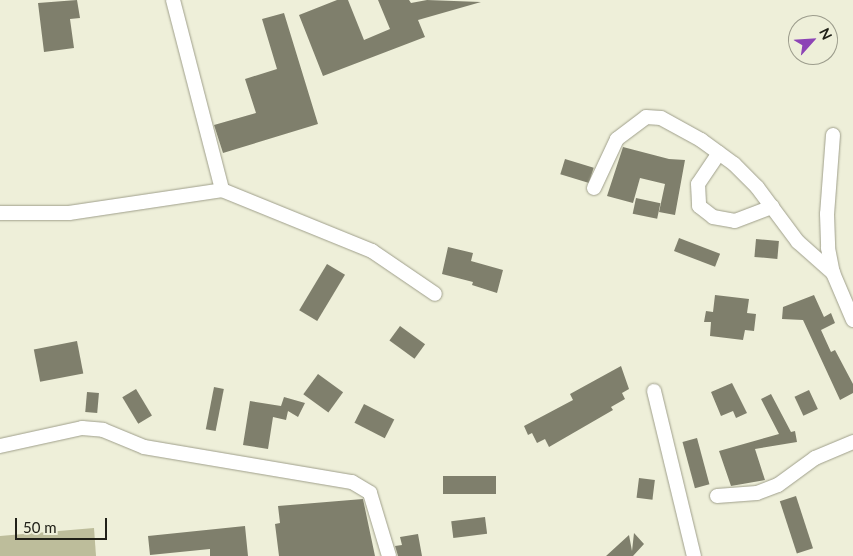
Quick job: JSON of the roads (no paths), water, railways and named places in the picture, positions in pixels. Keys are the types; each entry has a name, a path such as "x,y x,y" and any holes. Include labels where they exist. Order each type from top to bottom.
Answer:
{"street":[{"path":"173,0 222,190"},
{"path":"594,188 617,139 646,117 661,118 719,153 757,187 798,242 833,273"},
{"path":"833,135 827,214 833,273 853,320"},
{"path":"719,153 698,184 699,206 713,217 735,221 772,207"},
{"path":"0,212 68,212 222,190 372,251 435,294"},
{"path":"654,392 694,556"},
{"path":"0,446 82,428 104,430 144,447 352,482 370,493 389,556"},
{"path":"717,496 757,493 778,485 815,458 853,442"}]}
